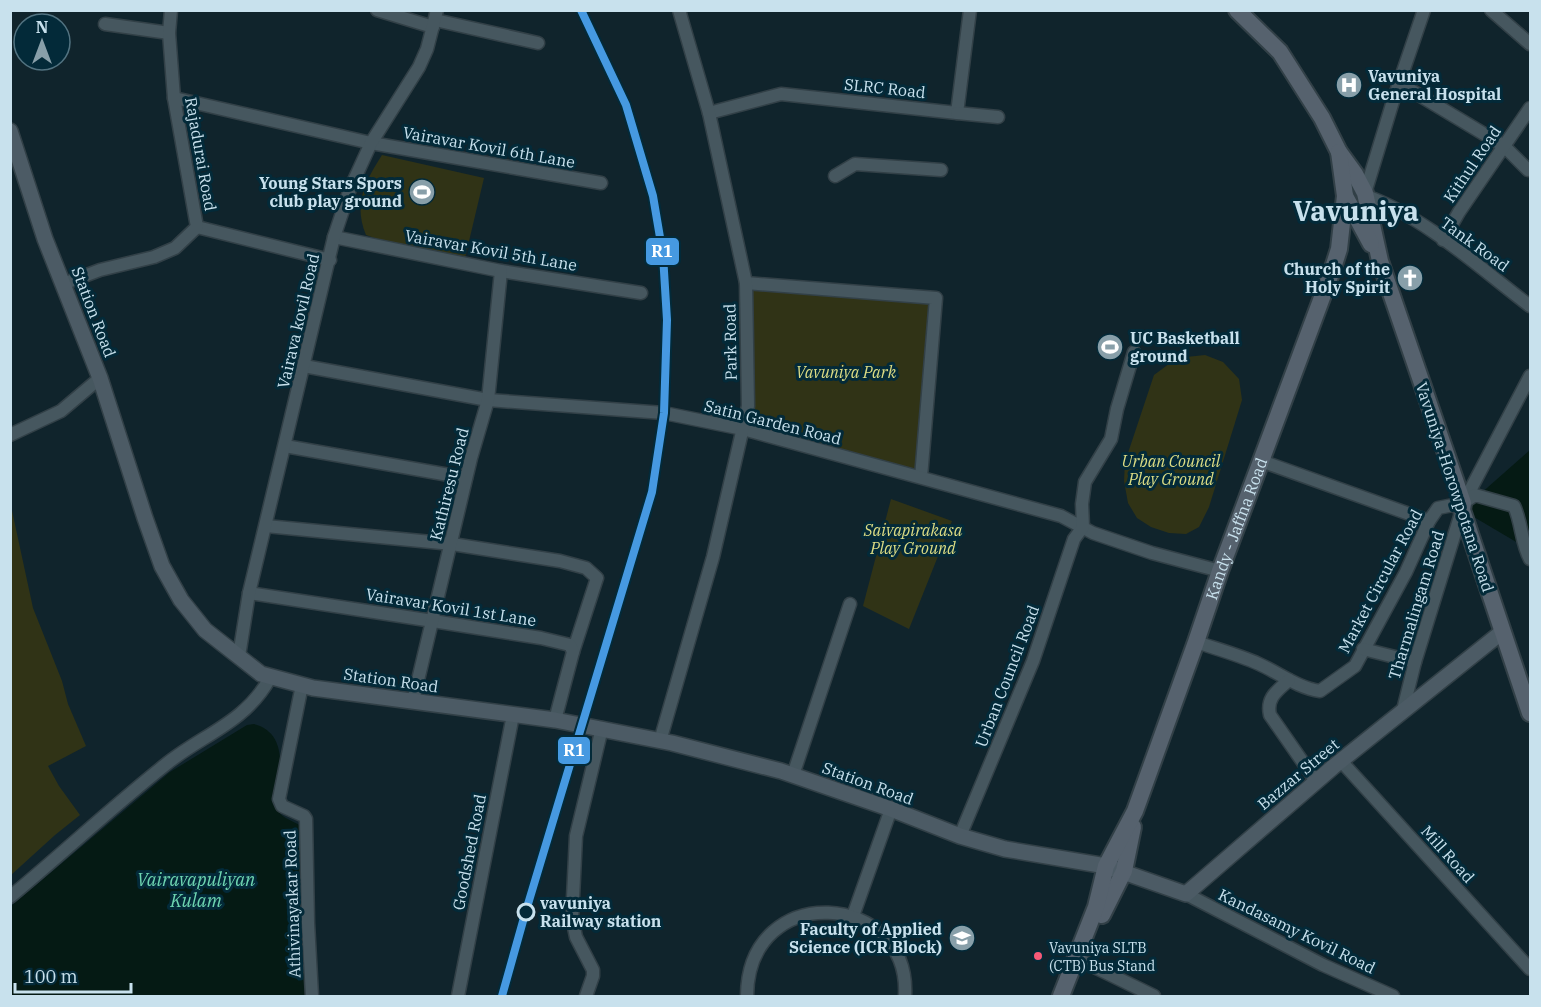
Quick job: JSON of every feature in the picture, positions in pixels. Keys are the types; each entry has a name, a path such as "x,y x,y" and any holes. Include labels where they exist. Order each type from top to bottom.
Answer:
{"highway":[{"path":"1237,10 1280,52 1363,189 1345,196 1340,152"},
{"name":"Kandy - Jaffna Road","path":"1061,996 1124,871 1136,811 1220,571 1342,244 1356,216 1363,189"},
{"name":"Vavuniya-Horowpotana Road","path":"1363,189 1380,261 1530,713"},
{"name":"Kandy - Jaffna Road","path":"1342,244 1345,196"},
{"name":"Vavuniya-Horowpotana Road","path":"1345,196 1380,261"},
{"path":"1342,244 1351,235 1366,236"},
{"name":"Kandy - Jaffna Road","path":"1072,996 1106,866 1136,811"}],"main road":[{"name":"Station Road","path":"10,131 45,238 100,378 162,566 181,600 205,630 261,674 302,685 555,720 660,741 793,775 891,809 960,837 1005,849 1106,866"},
{"name":"Bazzar Street","path":"1186,894 1316,781 1502,632"},
{"path":"1106,866 1186,894"}],"street":[{"name":"Rajadurai Road","path":"63,284 100,270 154,257 176,248 197,227 174,98 169,33 171,10"},
{"path":"377,10 435,19 538,43"},
{"name":"Park Road","path":"660,741 713,557 748,406 746,283 709,113 679,10"},
{"path":"957,113 970,10"},
{"path":"1363,189 1424,10"},
{"path":"1491,10 1530,44"},
{"name":"Vairava kovil Road","path":"239,656 249,593 334,237 350,189 371,143 419,67 427,49 435,19"},
{"path":"105,24 169,33"},
{"path":"1399,83 1503,146 1528,170"},
{"name":"SLRC Road","path":"709,113 781,94 998,117"},
{"name":"Vairavar Kovil 6th Lane","path":"174,98 371,143 601,183"},
{"name":"Kithul Road","path":"1443,240 1459,212 1530,108"},
{"path":"835,176 855,164 941,170"},
{"name":"Tank Road","path":"1363,189 1443,240 1530,306"},
{"path":"197,227 330,260"},
{"name":"Vairavar Kovil 5th Lane","path":"334,237 501,271 641,293"},
{"name":"Kathiresu Road","path":"413,701 466,478 488,400 501,271"},
{"path":"746,283 936,298 921,477"},
{"path":"1083,527 1082,504 1085,483 1111,439 1117,409 1134,352"},
{"name":"Satin Garden Road","path":"304,366 488,400 664,413 743,429 1060,516 1093,533 1152,553 1220,571"},
{"name":"Tharmalingam Road","path":"1403,710 1415,662 1463,506 1530,376"},
{"path":"10,435 61,411 100,378"},
{"path":"285,446 466,478"},
{"path":"1261,461 1429,521"},
{"name":"Market Circular Road","path":"1196,642 1258,663 1289,680 1320,691 1355,666 1406,572 1429,521 1438,508 1463,506 1475,495 1514,506 1523,544 1530,559"},
{"path":"266,526 452,544 560,561 586,568 597,578 573,652 555,720"},
{"name":"Urban Council Road","path":"960,837 1033,661 1074,538 1083,527"},
{"name":"Vairavar Kovil 1st Lane","path":"249,593 561,642 570,645 573,652"},
{"path":"793,775 850,604"},
{"path":"1364,649 1415,662"},
{"path":"10,897 169,761 235,720 251,705 270,678"},
{"path":"1289,680 1270,698 1268,706 1270,715 1316,781"},
{"name":"Athivinayakar Road","path":"302,685 279,800 282,806 306,819 312,996"},
{"name":"Goodshed Road","path":"458,996 513,715"},
{"path":"586,996 593,976 592,970 576,937 572,918 576,836 602,728"},
{"name":"Mill Road","path":"1341,761 1530,969"},
{"path":"853,916 891,809"},
{"name":"Kandasamy Kovil Road","path":"1186,894 1323,964 1393,996"},
{"path":"747,996 747,976 757,950 775,930 799,916 826,911 853,916 875,928 892,947 902,969 905,996"},
{"path":"1080,960 1154,996"}],"green space":[{"name":"Young Stars Spors club play ground","path":"382,155 484,178 465,258 383,241 366,235 361,213 363,193 370,174"},
{"name":"Vavuniya Park","path":"748,288 931,302 918,471 746,424"},
{"name":"Urban Council Play Ground","path":"1205,355 1223,362 1239,379 1242,400 1209,507 1199,527 1186,534 1169,533 1151,527 1137,518 1128,503 1124,481 1125,462 1154,375 1177,358"},
{"name":"Saivapirakasa Play Ground","path":"891,499 952,521 909,629 863,606"},
{"path":"11,506 33,608 86,746 48,766 80,815 11,875"}],"water":[{"path":"1530,450 1530,550 1462,510"},
{"name":"Vairavapuliyan Kulam","path":"254,724 266,729 278,747 280,770 276,805 278,810 283,816 302,827 307,996 11,996 10,907 170,772 247,725"}],"transit line":[{"name":"R1","path":"502,996 652,492 664,413 667,320 663,255 653,196 626,105 581,10"}],"place":[{"name":"Vavuniya General Hospital","path":"1349,85"},
{"name":"Young Stars Spors club play ground","path":"422,192"},
{"name":"Church of the Holy Spirit","path":"1410,278"},
{"name":"UC Basketball ground","path":"1110,347"},
{"name":"vavuniya Railway station","path":"526,912"},
{"name":"Faculty of Applied Science (ICR Block)","path":"962,938"},
{"name":"Vavuniya SLTB (CTB) Bus Stand","path":"1038,956"}],"district":[{"name":"Vavuniya","path":"1356,210"}]}
